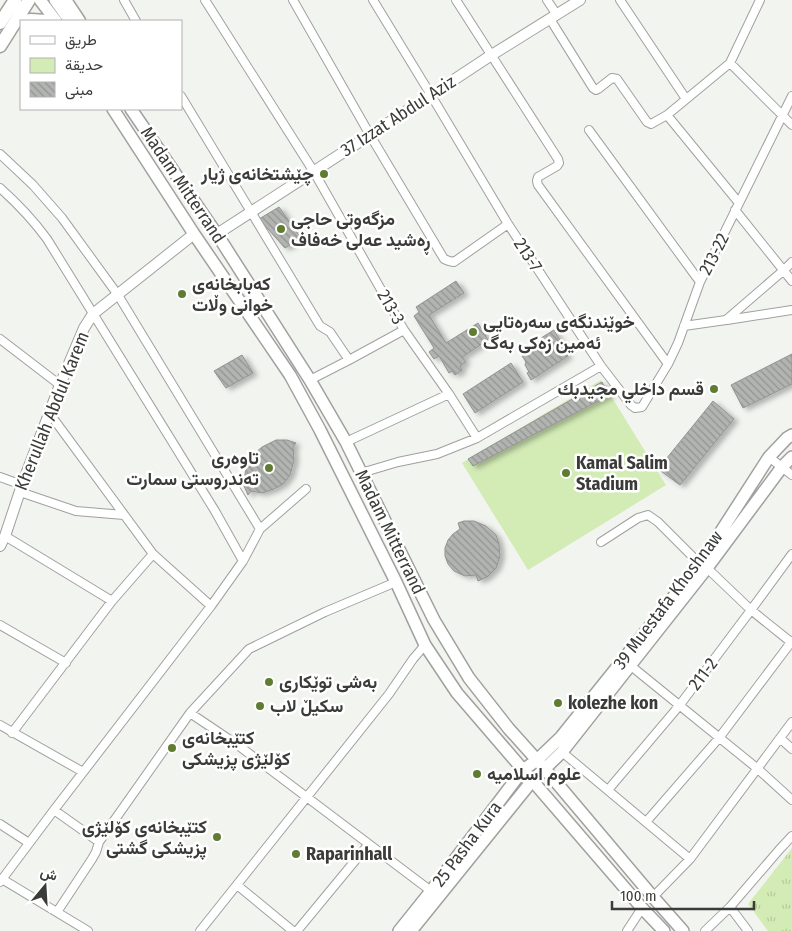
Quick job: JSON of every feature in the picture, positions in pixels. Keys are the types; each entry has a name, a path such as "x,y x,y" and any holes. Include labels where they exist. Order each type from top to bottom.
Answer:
{"main road":[{"path":"0,46 29,0"},
{"path":"40,0 55,20"},
{"path":"55,0 69,20"},
{"path":"65,0 78,20"},
{"path":"11,3 14,23"},
{"name":"Madam Mitterrand","path":"114,110 194,234 290,375 320,430 426,645 457,693 642,908 664,931"},
{"name":"Madam Mitterrand","path":"132,110 217,234 310,380 346,442 434,620 469,678 509,729 546,769 652,898 683,931"},
{"name":"39 Muestafa Khoshnaw","path":"546,769 562,752 631,666 704,566 770,457 792,435"},
{"name":"39 Muestafa Khoshnaw","path":"537,760 561,737 792,457"},
{"name":"25 Pasha Kura","path":"399,931 523,770 537,760"},
{"name":"25 Pasha Kura","path":"411,931 532,781 546,769"}],"street":[{"path":"124,0 135,20"},
{"name":"213-3","path":"205,0 314,172 404,330 477,438"},
{"path":"293,0 444,259 454,262 508,224"},
{"name":"213-7","path":"373,0 508,224 601,366 635,408"},
{"path":"456,0 490,56 558,159 559,163 557,166 538,177 538,185 668,364"},
{"path":"548,0 554,17 593,88 596,90 612,78 617,79 647,122 652,124 667,115 730,63 760,0"},
{"name":"37 Izzat Abdul Aziz","path":"217,234 490,56 580,0"},
{"path":"620,0 686,99"},
{"path":"730,63 792,125"},
{"name":"213-22","path":"635,408 642,407 668,364 678,343 700,282 792,96"},
{"path":"182,98 320,326 330,332 349,360"},
{"path":"667,115 792,281"},
{"path":"589,130 700,282"},
{"path":"0,154 62,218 118,295 260,529"},
{"path":"0,188 31,218 47,239 215,511 243,561"},
{"name":"Kherullah Abdul Karem","path":"0,546 60,385 84,328 93,314 194,234"},
{"path":"726,320 792,262"},
{"path":"684,326 792,310"},
{"path":"310,380 404,330"},
{"path":"0,340 60,385"},
{"path":"361,473 398,462 437,454 477,438 601,366"},
{"path":"346,442 449,394"},
{"path":"50,414 153,554 212,606"},
{"path":"770,457 792,475"},
{"path":"0,477 76,511 124,515"},
{"path":"88,931 1,880 212,606 243,561 260,529 306,489"},
{"path":"601,542 638,518 648,515 658,522 751,610 792,642 719,738 646,822"},
{"path":"5,536 112,601"},
{"path":"12,732 112,601 153,554"},
{"name":"211-2","path":"608,790 679,706 792,554"},
{"path":"58,912 92,859 99,842 190,713 249,649 325,612 396,582"},
{"path":"0,625 66,663"},
{"path":"200,931 389,694 413,659 426,645"},
{"path":"631,666 758,769 792,800"},
{"path":"190,713 239,746 431,891"},
{"path":"652,898 690,859 792,722"},
{"path":"0,725 83,772"},
{"path":"780,738 792,749"},
{"path":"562,752 690,859"},
{"path":"54,810 99,842"},
{"path":"0,824 29,843"},
{"path":"705,931 730,907 792,836"},
{"path":"297,931 368,844"},
{"path":"237,885 293,931"},
{"path":"730,907 748,931"},
{"path":"627,931 642,908"}],"green space":[{"name":"Kamal Salim Stadium","path":"601,380 666,485 528,570 462,463"},
{"path":"792,848 792,931 768,931 748,904"}],"building":[{"name":"مزگەوتی حاجی ڕەشید عەلی خەفاف","path":"279,207 301,238 285,248 259,219"},
{"name":"خوێندنگەی سەرەتایی ئەمین زەکی بەگ","path":"456,281 464,293 429,315 446,343 478,323 488,340 462,357 466,362 460,366 462,370 455,375 452,371 449,373 439,356 434,359 429,352 434,348 414,316 419,312 416,307"},
{"path":"554,330 561,342 559,343 568,356 531,380 527,373 529,372 525,365 526,362 522,356 537,345 536,343 542,340 541,338"},
{"path":"792,354 792,384 743,408 731,385"},
{"path":"242,355 253,373 226,388 214,371"},
{"path":"511,363 523,382 475,413 463,394"},
{"path":"602,382 610,395 473,466 468,459"},
{"path":"713,401 734,419 680,485 658,469"},
{"name":"تاوەری تەندروستی سمارت","path":"276,440 287,440 296,443 293,447 294,460 290,475 283,484 274,489 262,493 251,491 248,495 244,486 244,478 248,462 262,447"},
{"path":"474,521 486,526 496,535 499,544 500,556 496,568 487,577 478,581 476,575 465,576 454,571 448,564 445,556 448,540 460,529 458,523"}],"place":[{"name":"چێشتخانەی ژیار","path":"324,174"},
{"name":"مزگەوتی حاجی ڕەشید عەلی خەفاف","path":"281,229"},
{"name":"کەبابخانەی خوانی وڵات","path":"182,294"},
{"name":"خوێندنگەی سەرەتایی ئەمین زەکی بەگ","path":"473,332"},
{"name":"قسم داخلي مجيدبك","path":"714,389"},
{"name":"تاوەری تەندروستی سمارت","path":"269,468"},
{"name":"Kamal Salim Stadium","path":"566,473"},
{"name":"بە‌شی توێكاری","path":"269,682"},
{"name":"kolezhe kon","path":"558,703"},
{"name":"سكیڵ لاب","path":"260,706"},
{"name":"كتێبخانە‌ی كۆلێژی پزیشكی","path":"172,748"},
{"name":"علوم اسلاميه","path":"477,774"},
{"name":"کتێبخانەی کۆلێژی پزیشکی گشتی","path":"217,837"},
{"name":"Raparinhall","path":"296,854"}]}
